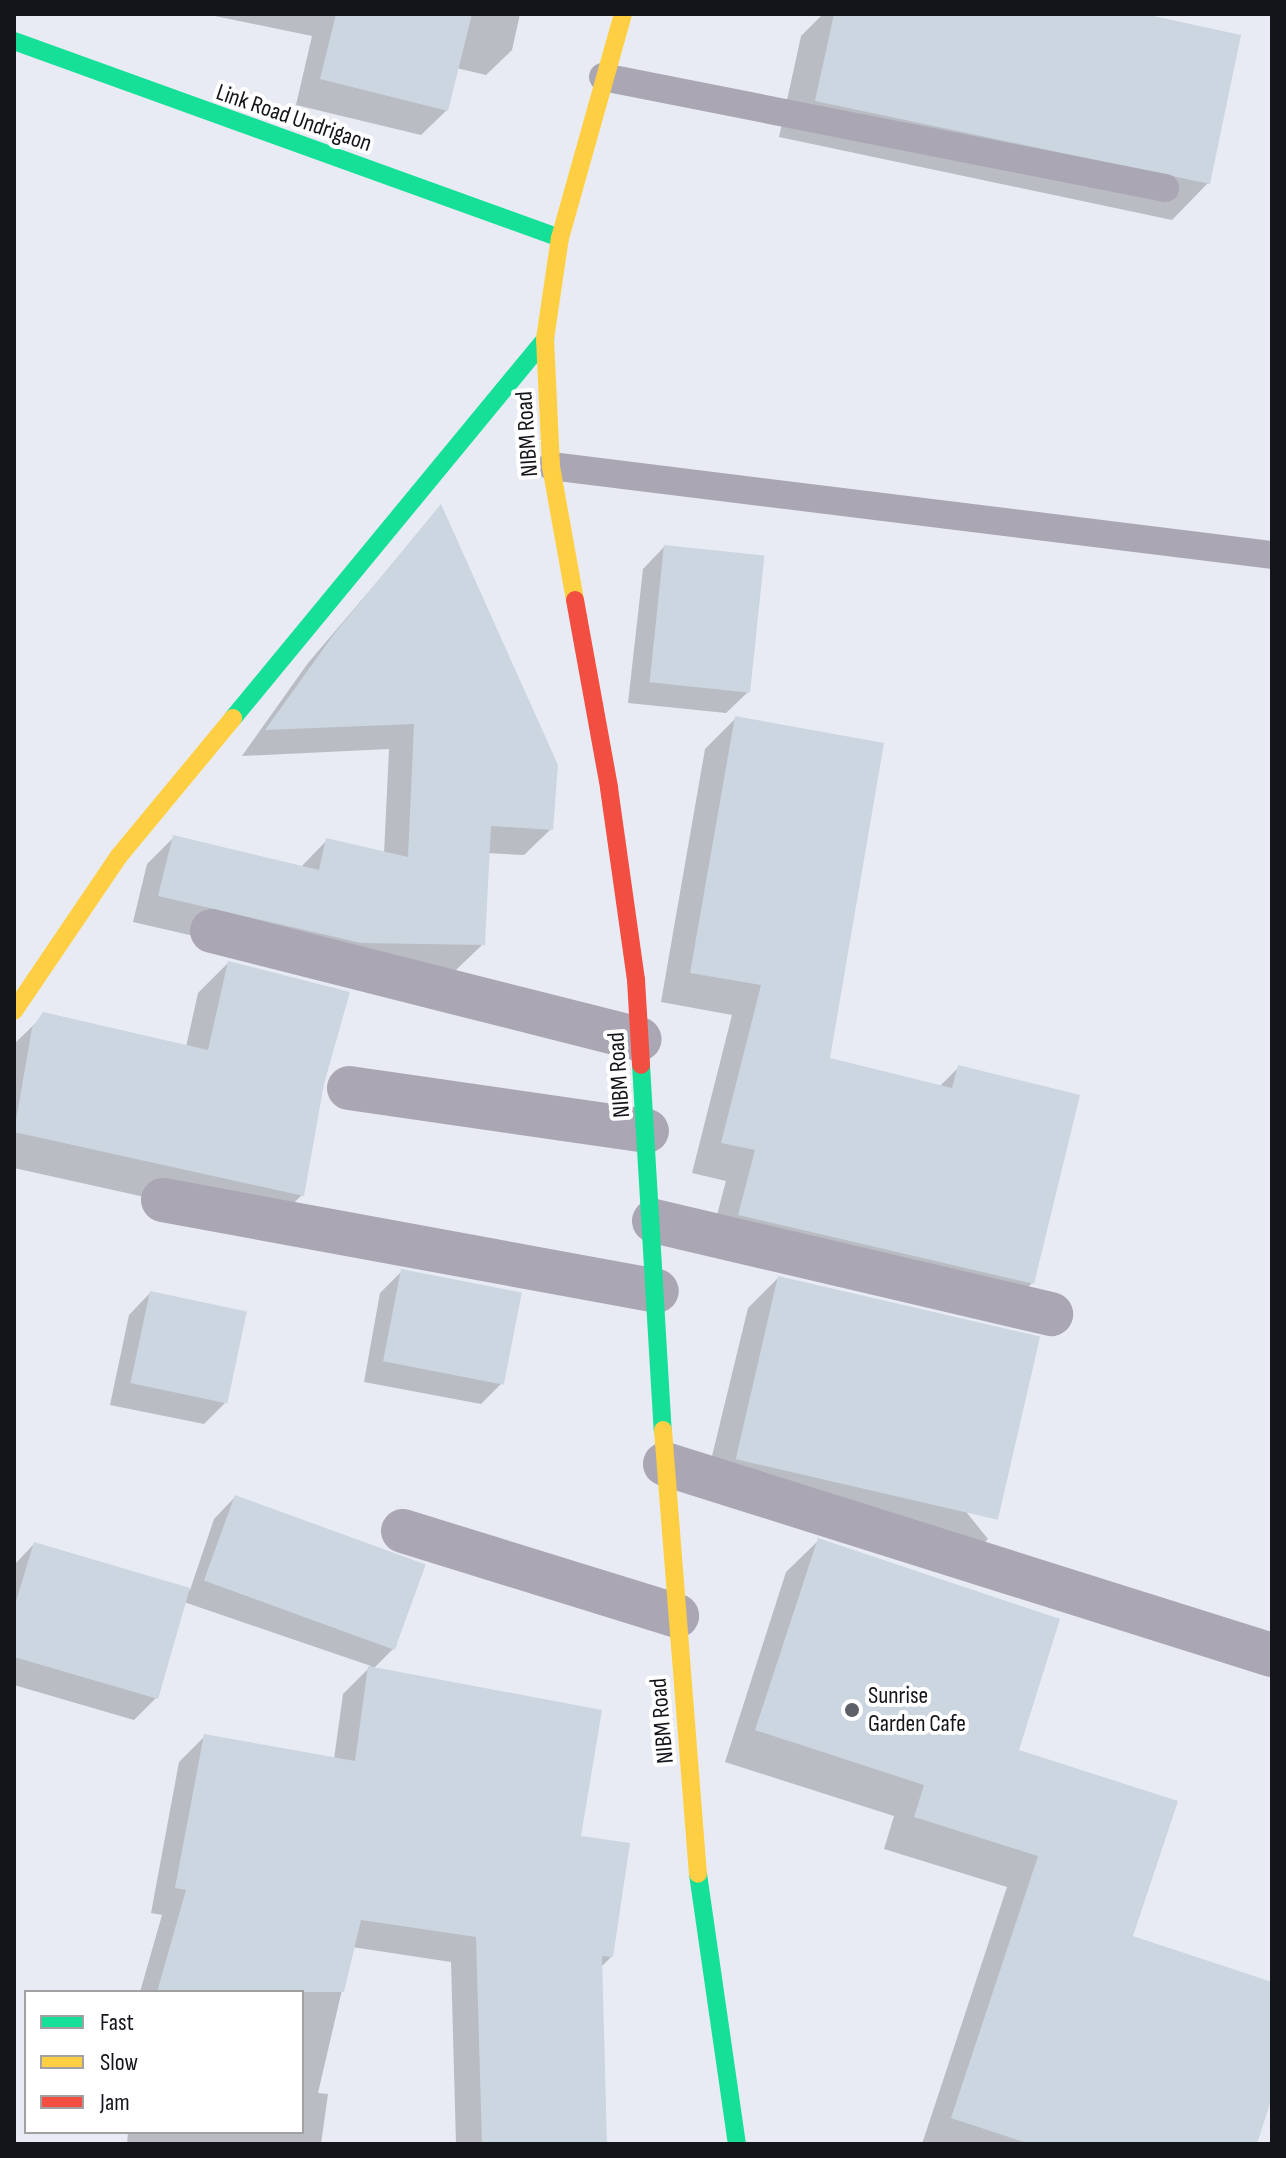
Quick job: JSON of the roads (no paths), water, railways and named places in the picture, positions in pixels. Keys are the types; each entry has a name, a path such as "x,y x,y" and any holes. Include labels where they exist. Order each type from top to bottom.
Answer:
{"main road":[{"name":"NIBM Road","path":"623,14 560,238 545,339 551,466 609,788 640,1039 654,1221 665,1464 699,1888 737,2144"},
{"name":"Link Road Undrigaon","path":"14,41 560,238"},
{"path":"14,1011 119,856 545,339"}],"street":[{"path":"212,931 640,1039"},
{"path":"349,1088 647,1131"},
{"path":"163,1200 657,1291"},
{"path":"654,1221 1051,1314"},
{"path":"665,1464 1272,1655"},
{"path":"403,1531 677,1616"}],"lane":[{"path":"603,77 1165,188"},
{"path":"551,466 1272,555"}],"place":[{"name":"Sunrise Garden Cafe","path":"852,1710"}]}
